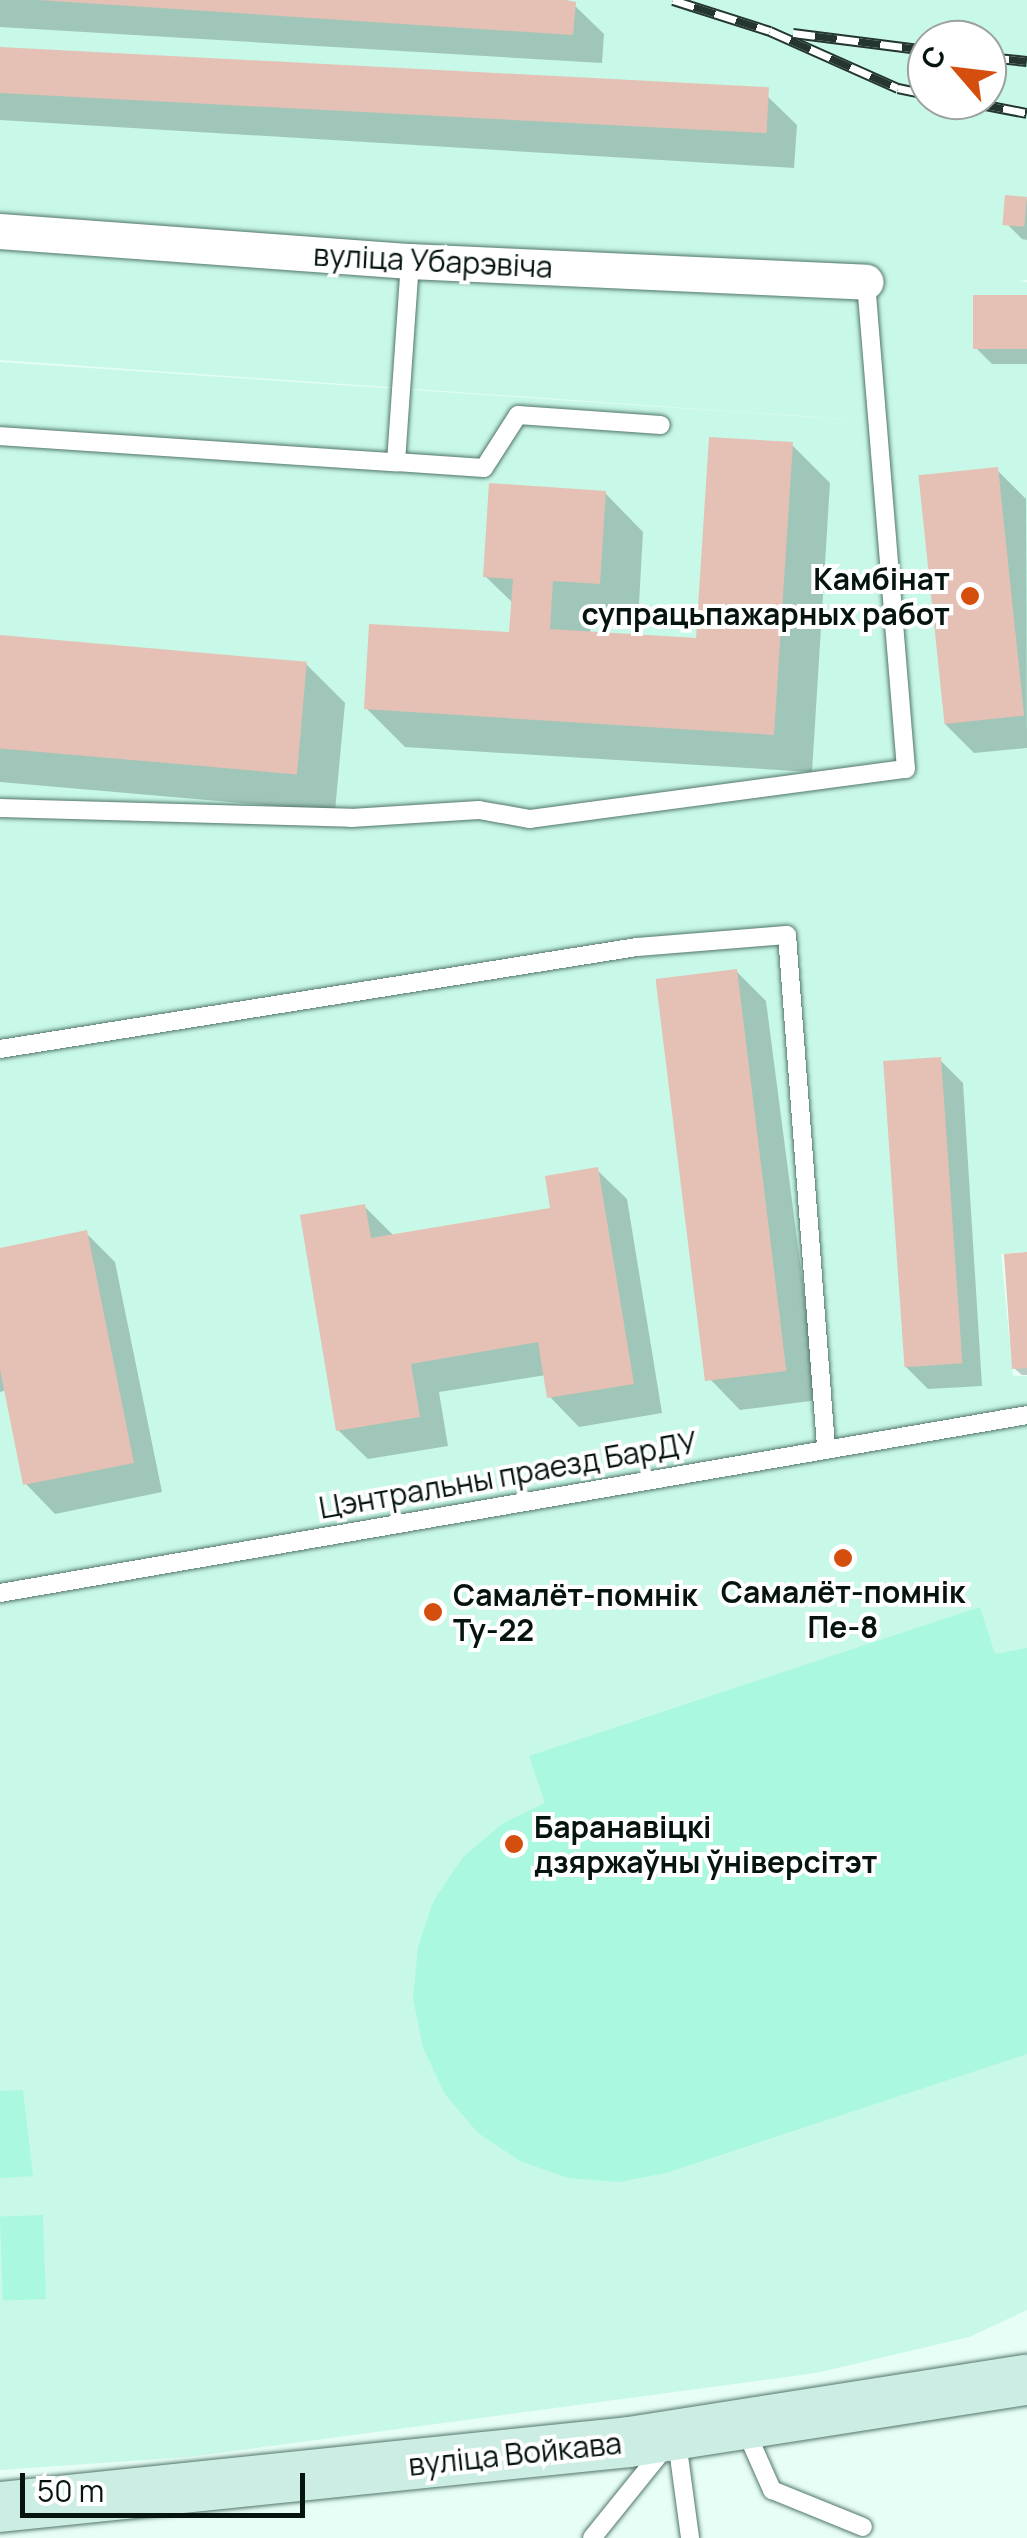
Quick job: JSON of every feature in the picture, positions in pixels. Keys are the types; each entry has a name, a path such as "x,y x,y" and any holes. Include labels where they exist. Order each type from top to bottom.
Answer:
{"main road":[{"name":"вуліца Войкава","path":"0,2507 676,2434 1027,2380"}],"street":[{"name":"вуліца Убарэвіча","path":"0,232 410,261 866,282"}],"lane":[{"path":"396,462 410,261"},
{"path":"0,808 352,818 479,810 530,819 906,769 866,282"},
{"path":"0,436 484,468 518,414 661,425"},
{"path":"0,1049 637,947 787,935 826,1448"},
{"name":"Цэнтральны праезд БарДУ","path":"0,1593 1027,1415"},
{"path":"743,2424 772,2490 863,2527"},
{"path":"592,2538 676,2434"},
{"path":"676,2434 690,2538"}],"shaded area":[{"name":"Баранавіцкі дзяржаўны ўніверсітэт","path":"0,0 1027,0 1027,280 1017,281 1027,282 1027,1252 1001,1254 1013,1376 1027,1376 1027,2310 969,2337 816,2373 188,2457 0,2470 0,362 900,423 0,360"},
{"path":"980,1607 995,1654 1027,1648 1027,2054 666,2173 619,2182 568,2178 520,2161 478,2133 445,2094 423,2048 413,1998 418,1947 434,1900 463,1857 502,1824 545,1803 529,1756"},
{"path":"23,2090 33,2176 0,2178 0,2091"},
{"path":"43,2215 46,2299 3,2300 0,2217"}],"building":[{"path":"38,0 566,0 576,2 573,35"},
{"path":"0,47 769,87 767,133 0,93"},
{"path":"1005,195 1027,197 1024,227 1002,225"},
{"path":"973,295 1027,295 1027,349 973,349"},
{"path":"709,437 793,442 774,735 364,709 369,624 509,632 513,579 483,577 489,483 606,491 600,584 553,581 550,629 696,638"},
{"name":"Камбінат супрацьпажарных работ","path":"998,467 1024,716 945,724 918,475"},
{"path":"0,635 307,662 297,774 0,748"},
{"path":"737,969 786,1371 705,1381 656,979"},
{"path":"941,1057 962,1363 905,1367 883,1061"},
{"path":"598,1167 634,1384 547,1398 538,1342 411,1364 420,1417 336,1431 300,1215 365,1204 371,1238 550,1208 545,1176"},
{"path":"87,1230 134,1463 23,1485 0,1369 0,1248"},
{"path":"1027,1252 1027,1368 1012,1369 1004,1254"}],"railway":[{"path":"673,0 770,31 907,90"},
{"path":"793,33 907,47"},
{"path":"1007,59 1027,61"},
{"path":"1007,109 1027,113"}],"place":[{"name":"Камбінат супрацьпажарных работ","path":"970,596"},
{"name":"Самалёт-помнік Пе-8","path":"843,1558"},
{"name":"Самалёт-помнік Ту-22","path":"433,1612"},
{"name":"Баранавіцкі дзяржаўны ўніверсітэт","path":"514,1844"}]}
